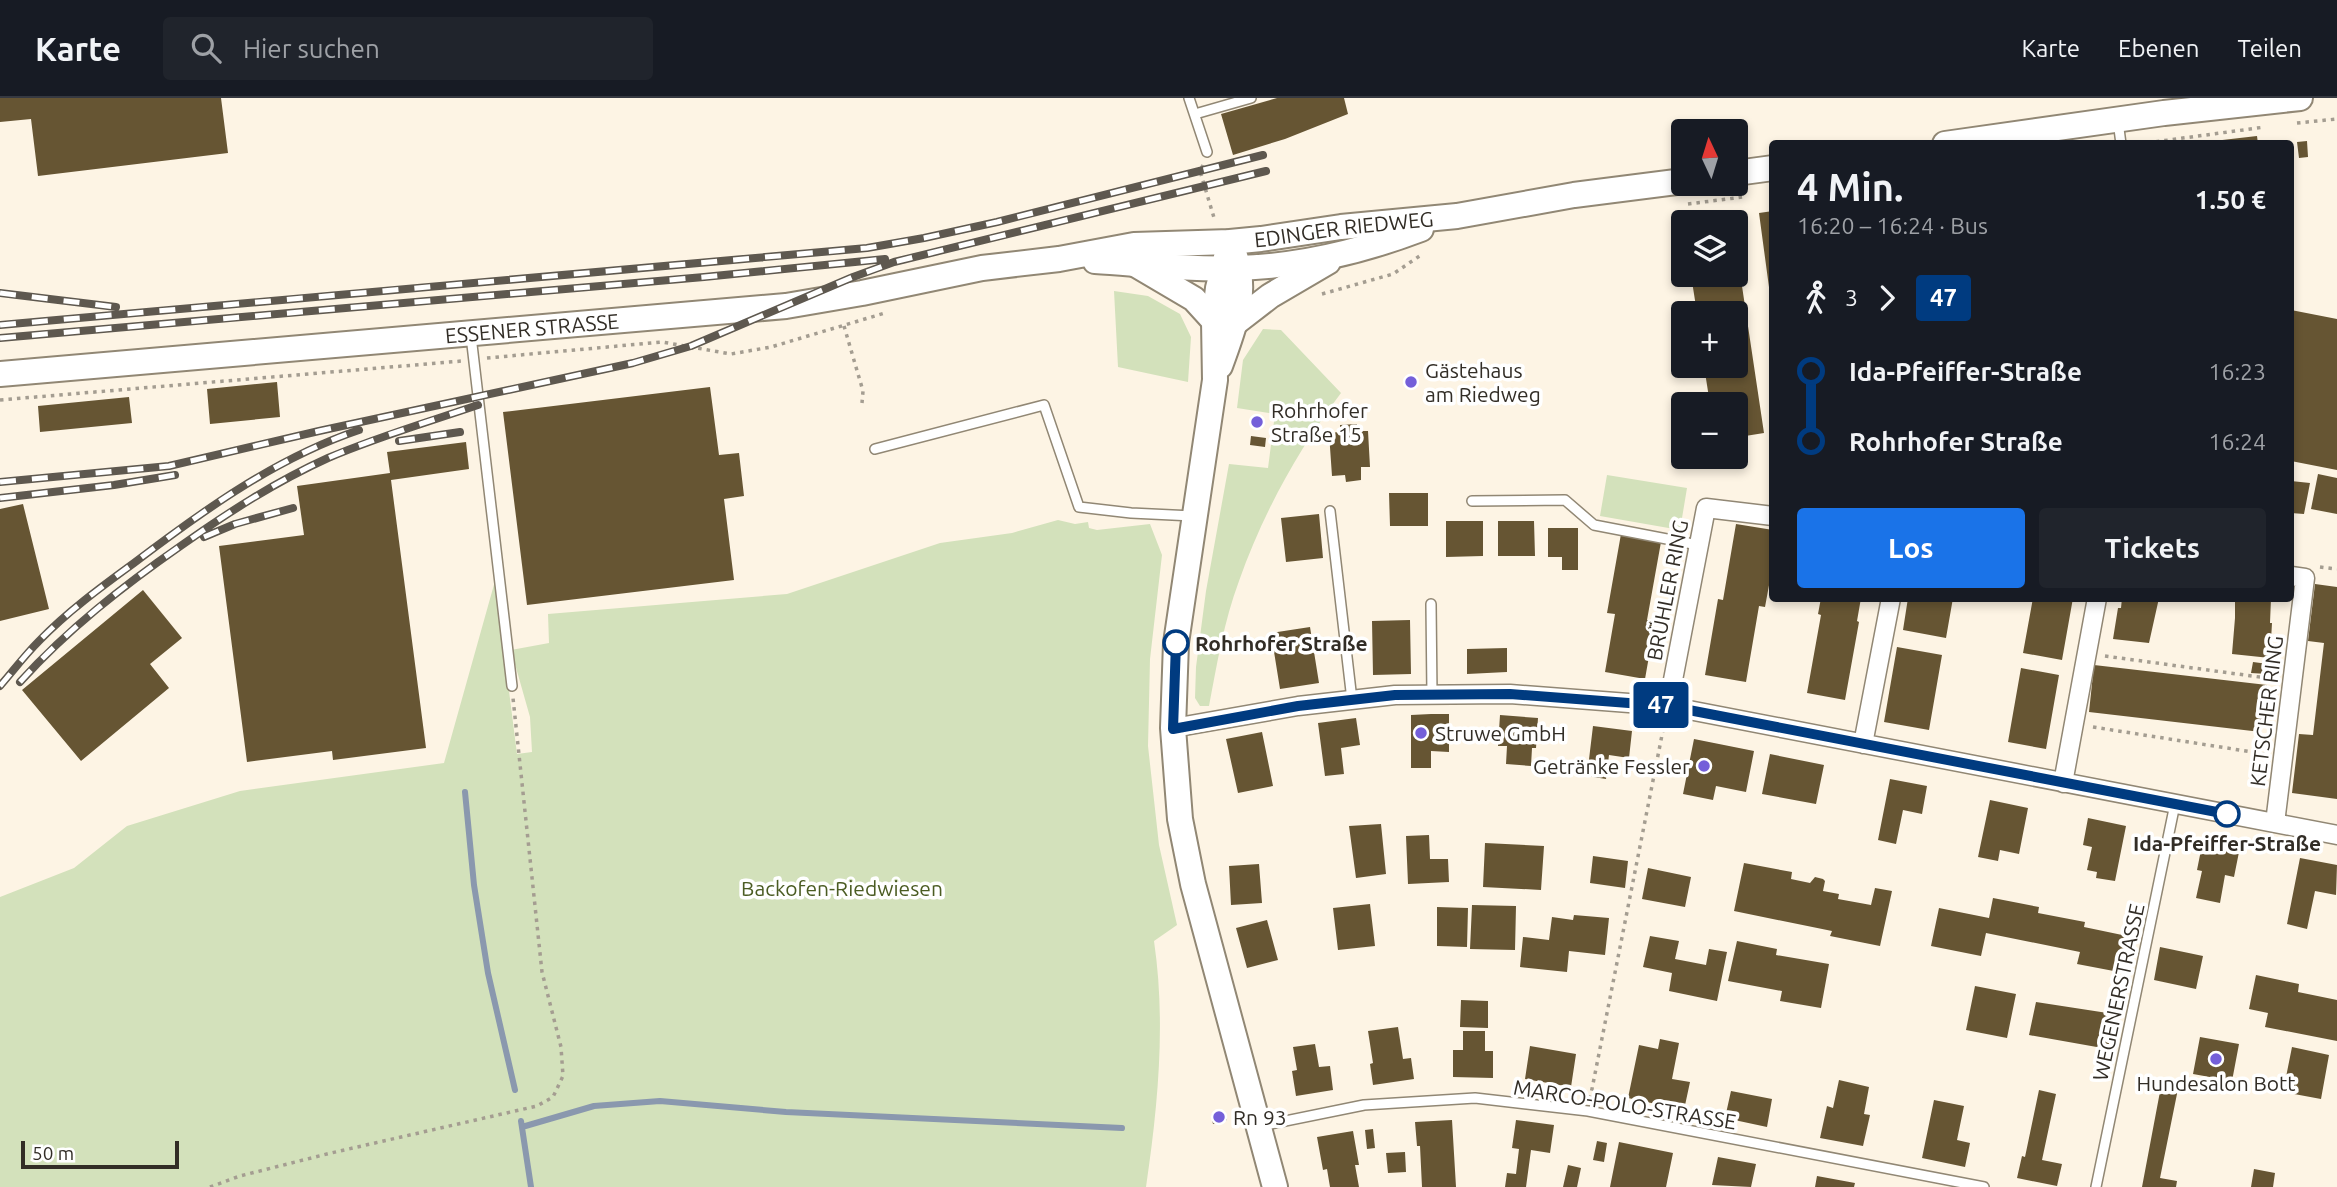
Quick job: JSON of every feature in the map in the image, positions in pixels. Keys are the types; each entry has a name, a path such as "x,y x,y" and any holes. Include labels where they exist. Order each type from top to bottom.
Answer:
{"main road":[{"path":"2003,140 2120,132 2300,98"},
{"path":"1748,171 1769,169"},
{"name":"EDINGER RIEDWEG","path":"1223,234 1457,216 1574,195 1671,182"},
{"name":"EDINGER RIEDWEG","path":"1231,268 1342,254 1457,216"},
{"path":"1223,234 1231,268 1176,643 1173,729 1180,820 1193,884 1275,1187"},
{"name":"ESSENER STRASSE","path":"0,374 786,306 982,268 1223,234"},
{"path":"1224,322 1342,254"},
{"name":"ESSENER STRASSE","path":"1059,259 1231,268"},
{"path":"1135,264 1194,299 1224,322"}],"street":[{"name":"BRÜHLER RING","path":"1668,706 1706,508 1769,516"},
{"name":"KETSCHER RING","path":"2275,823 2305,578 2294,576"},
{"path":"1863,744 1890,602"},
{"path":"2063,783 2096,602"},
{"path":"1173,729 1298,706 1395,695 1510,694 1668,706 2337,835"}],"lane":[{"path":"1189,98 1207,152"},
{"path":"1195,114 1251,98"},
{"path":"471,334 512,686"},
{"path":"875,449 1044,405 1079,507 1195,516"},
{"path":"1472,501 1565,500 1594,525 1698,545"},
{"path":"1330,511 1353,700"},
{"path":"1431,604 1432,695"},
{"name":"WEGENERSTRASSE","path":"2096,1187 2175,804"},
{"name":"MARCO-POLO-STRASSE","path":"1259,1126 1364,1105 1475,1098 1588,1111 1984,1187"}],"path":[{"path":"2286,124 2337,119"},
{"path":"2169,140 2273,126"},
{"path":"1207,152 1200,171 1223,234"},
{"path":"1682,205 1747,197"},
{"path":"1322,293 1393,274 1426,251"},
{"path":"0,400 662,342 731,354 771,347 893,311"},
{"path":"844,326 863,391 862,403"},
{"path":"2085,653 2292,682"},
{"path":"210,1187 240,1176 331,1153 537,1106 553,1097 563,1076 561,1048 542,972 512,686"},
{"path":"1588,1111 1668,706"},
{"path":"2074,724 2283,756"}],"green space":[{"path":"1114,291 1148,296 1180,314 1191,337 1188,382 1118,367"},
{"path":"1263,329 1281,330 1341,393 1296,460 1259,531 1229,612 1209,706 1200,706 1195,698 1196,667 1206,591 1229,464 1268,468 1275,414 1237,408 1243,360"},
{"path":"1607,475 1687,488 1680,530 1600,516"},
{"name":"Backofen-Riedwiesen","path":"1058,520 1075,524 1088,522 1089,528 1097,530 1150,524 1162,555 1150,659 1148,746 1159,845 1177,925 1154,941 1160,1002 1159,1064 1146,1187 0,1187 0,897 74,868 127,826 240,791 444,763 495,581 517,754 532,752 530,717 511,650 549,643 548,614 787,594 940,543 1012,533"}],"building":[{"path":"0,98 221,98 228,153 38,176 31,119 0,122"},
{"path":"1277,98 1344,98 1348,114 1285,139 1233,155 1221,114"},
{"path":"2257,136 2258,140 2222,140"},
{"path":"2307,141 2308,157 2299,158 2297,142"},
{"path":"1769,212 1769,287 1759,213"},
{"path":"1693,287 1742,287 1744,301 1695,301"},
{"path":"2294,311 2337,319 2337,470 2294,462"},
{"path":"1748,326 1764,433 1748,436 1748,392 1708,392 1706,378 1748,378"},
{"path":"277,382 280,417 210,424 207,389"},
{"path":"710,387 719,455 739,453 744,496 724,499 734,580 527,605 503,412"},
{"path":"129,397 132,423 40,432 38,406"},
{"path":"1357,424 1357,431 1368,431 1370,467 1361,467 1361,480 1346,482 1345,475 1332,476 1329,433 1340,432 1340,425"},
{"name":"Rohrhofer Straße 15","path":"1251,436 1266,438 1265,447 1250,445"},
{"path":"466,442 469,469 391,480 426,748 333,760 332,751 247,762 219,546 304,535 297,486 390,473 387,452"},
{"path":"2318,474 2337,478 2337,514 2311,509"},
{"path":"2294,481 2310,483 2304,514 2294,513"},
{"path":"1389,493 1428,493 1428,526 1390,526"},
{"path":"23,504 49,609 0,621 0,509"},
{"path":"1319,514 1323,558 1286,562 1281,518"},
{"path":"1446,521 1483,521 1483,556 1446,557"},
{"path":"1498,521 1534,521 1535,556 1498,556"},
{"path":"1736,524 1769,529 1769,585 1765,607 1759,606 1746,682 1705,675 1718,599 1723,600"},
{"path":"1548,528 1578,528 1578,570 1562,570 1562,557 1548,557"},
{"path":"1621,534 1661,542 1647,620 1655,622 1645,679 1605,672 1615,614 1607,613"},
{"path":"2315,584 2337,587 2337,799 2292,793 2299,734 2313,735 2324,643 2308,641"},
{"path":"143,590 182,638 150,664 169,688 81,761 22,690"},
{"path":"1820,602 1860,602 1845,700 1807,693 1821,615 1818,614"},
{"path":"1907,602 1952,602 1946,638 1903,630"},
{"path":"2032,602 2072,602 2062,660 2023,653"},
{"path":"2122,602 2158,602 2149,643 2113,639 2118,608 2121,608"},
{"path":"2235,602 2271,602 2270,658 2232,654"},
{"path":"1410,620 1411,674 1373,675 1372,621"},
{"path":"1310,627 1319,683 1280,689 1271,633"},
{"path":"1897,647 1942,655 1929,730 1884,722"},
{"path":"1507,648 1507,672 1467,674 1467,649"},
{"path":"2253,662 2268,664 2267,674 2251,673"},
{"path":"2094,665 2267,685 2261,732 2089,712"},
{"path":"2021,668 2059,675 2046,749 2008,742"},
{"name":"Struwe GmbH","path":"1449,714 1449,752 1431,751 1431,768 1411,768 1411,715"},
{"path":"1500,715 1538,718 1536,748 1532,748 1531,766 1506,764 1507,746 1498,746"},
{"path":"1356,718 1360,745 1341,748 1344,774 1325,776 1318,723"},
{"path":"1593,726 1632,731 1629,758 1609,755 1606,779 1587,776"},
{"path":"1262,732 1273,786 1238,793 1226,739"},
{"path":"1694,739 1754,751 1746,792 1716,786 1713,800 1683,794"},
{"path":"1770,754 1824,765 1816,804 1762,794"},
{"path":"1890,779 1927,786 1922,814 1903,810 1896,844 1878,840"},
{"path":"1990,800 2028,808 2019,854 2000,850 1998,861 1978,857"},
{"path":"2088,818 2126,826 2115,881 2096,878 2097,872 2087,870 2092,847 2083,845"},
{"path":"1381,824 1386,874 1356,878 1349,826"},
{"path":"1429,835 1430,859 1448,859 1449,882 1408,884 1406,836"},
{"path":"2203,840 2240,847 2234,877 2225,875 2220,903 2196,898 2202,871 2197,870"},
{"path":"1485,843 1544,846 1541,890 1483,887"},
{"path":"1593,856 1628,861 1625,888 1590,883"},
{"path":"2300,858 2337,865 2336,895 2315,891 2307,929 2287,924"},
{"path":"1744,863 1792,872 1791,879 1810,883 1815,877 1823,879 1823,891 1839,894 1838,899 1871,905 1875,888 1892,891 1880,946 1830,936 1832,931 1734,911"},
{"path":"1259,864 1262,903 1231,905 1229,866"},
{"path":"1648,868 1691,877 1685,907 1642,899"},
{"path":"1993,898 2039,907 2038,913 2085,922 2084,927 2127,936 2119,972 2077,964 2080,952 1986,933 1981,956 1931,946 1939,908 1989,918"},
{"path":"1370,904 1375,946 1338,950 1333,908"},
{"path":"1472,905 1516,906 1515,950 1470,949"},
{"path":"1437,907 1468,908 1467,947 1437,946"},
{"path":"1574,915 1609,918 1605,955 1569,951 1567,972 1520,967 1523,937 1549,940 1552,917 1573,920"},
{"path":"1267,920 1278,960 1247,968 1236,928"},
{"path":"1650,936 1679,941 1675,959 1706,965 1709,949 1727,952 1717,1001 1669,991 1672,973 1643,967"},
{"path":"1737,941 1777,949 1776,955 1829,964 1821,1008 1780,1001 1782,991 1728,981"},
{"path":"2160,947 2203,956 2196,989 2154,980"},
{"path":"2256,975 2299,984 2298,992 2337,1000 2337,1041 2265,1027 2268,1013 2249,1009"},
{"path":"1975,986 2016,994 2007,1038 1966,1030"},
{"path":"1461,1000 1488,1001 1488,1028 1460,1027"},
{"path":"2036,1002 2114,1014 2108,1049 2029,1035"},
{"path":"1398,1027 1403,1059 1411,1058 1414,1079 1373,1085 1368,1031"},
{"path":"1463,1031 1485,1031 1485,1051 1493,1051 1493,1078 1453,1077 1453,1050 1463,1050"},
{"name":"Hundesalon Bott","path":"2200,1037 2239,1044 2232,1081 2193,1074"},
{"path":"1660,1039 1679,1043 1672,1079 1690,1082 1684,1110 1628,1098 1639,1045 1658,1049"},
{"path":"1315,1044 1319,1067 1330,1066 1333,1090 1296,1096 1292,1071 1297,1070 1293,1047"},
{"path":"1530,1046 1576,1054 1571,1087 1525,1079"},
{"path":"2292,1047 2329,1055 2321,1099 2283,1092"},
{"path":"1839,1080 1869,1087 1864,1114 1870,1115 1863,1146 1820,1138 1827,1106 1833,1108"},
{"path":"2162,1081 2179,1084 2160,1178 2177,1181 2176,1187 2142,1187"},
{"path":"2039,1090 2056,1094 2042,1160 2062,1164 2057,1186 2017,1178 2022,1156 2025,1157"},
{"path":"1731,1091 1772,1099 1767,1127 1725,1118"},
{"path":"1934,1100 1964,1106 1957,1140 1970,1143 1965,1167 1922,1158"},
{"name":"Rn 93","path":"1224,1111 1227,1120 1213,1124 1211,1115"},
{"path":"1452,1120 1456,1187 1422,1187 1420,1146 1417,1146 1415,1122"},
{"path":"1516,1120 1554,1125 1550,1153 1531,1150 1526,1187 1505,1187 1507,1173 1516,1174 1519,1149 1512,1148"},
{"path":"1373,1129 1375,1148 1367,1149 1365,1130"},
{"path":"1353,1131 1359,1165 1355,1165 1359,1187 1330,1187 1327,1169 1323,1170 1317,1137"},
{"path":"1597,1141 1607,1143 1604,1162 1593,1160"},
{"path":"1619,1142 1673,1153 1666,1187 1610,1187"},
{"path":"1405,1152 1406,1172 1388,1173 1386,1153"},
{"path":"1718,1157 1756,1164 1751,1187 1712,1185"},
{"path":"1568,1165 1581,1168 1577,1187 1563,1187"},
{"path":"2254,1169 2275,1173 2273,1187 2251,1187"},
{"path":"1817,1176 1855,1183 1854,1187 1815,1187"}],"waterway":[{"path":"465,792 474,885 488,973 515,1090"},
{"path":"522,1127 594,1106 660,1101 786,1112 1122,1128"},
{"path":"521,1121 531,1187"}],"railway":[{"path":"0,325 867,248 997,222 1263,155"},
{"path":"0,482 169,466 633,363 691,346 894,262 1266,171"},
{"path":"0,338 885,259"},
{"path":"0,293 116,307"},
{"path":"20,682 57,644 117,592 253,498 328,458 478,405"},
{"path":"0,686 34,646 61,620 187,524 270,470 359,430"},
{"path":"399,441 460,432"},
{"path":"0,498 175,475"},
{"path":"204,537 235,524 293,508"}],"bus line":[{"name":"47","path":"1176,643 1173,729 1298,706 1395,695 1510,694 1668,706 2227,814"}],"place":[{"name":"Gästehaus am Riedweg","path":"1411,382"},
{"name":"Rohrhofer Straße 15","path":"1257,422"},
{"name":"Rohrhofer Straße","path":"1176,643"},
{"name":"Struwe GmbH","path":"1421,733"},
{"name":"Getränke Fessler","path":"1704,766"},
{"name":"Ida-Pfeiffer-Straße","path":"2227,814"},
{"name":"Hundesalon Bott","path":"2216,1059"},
{"name":"Rn 93","path":"1219,1117"}]}
